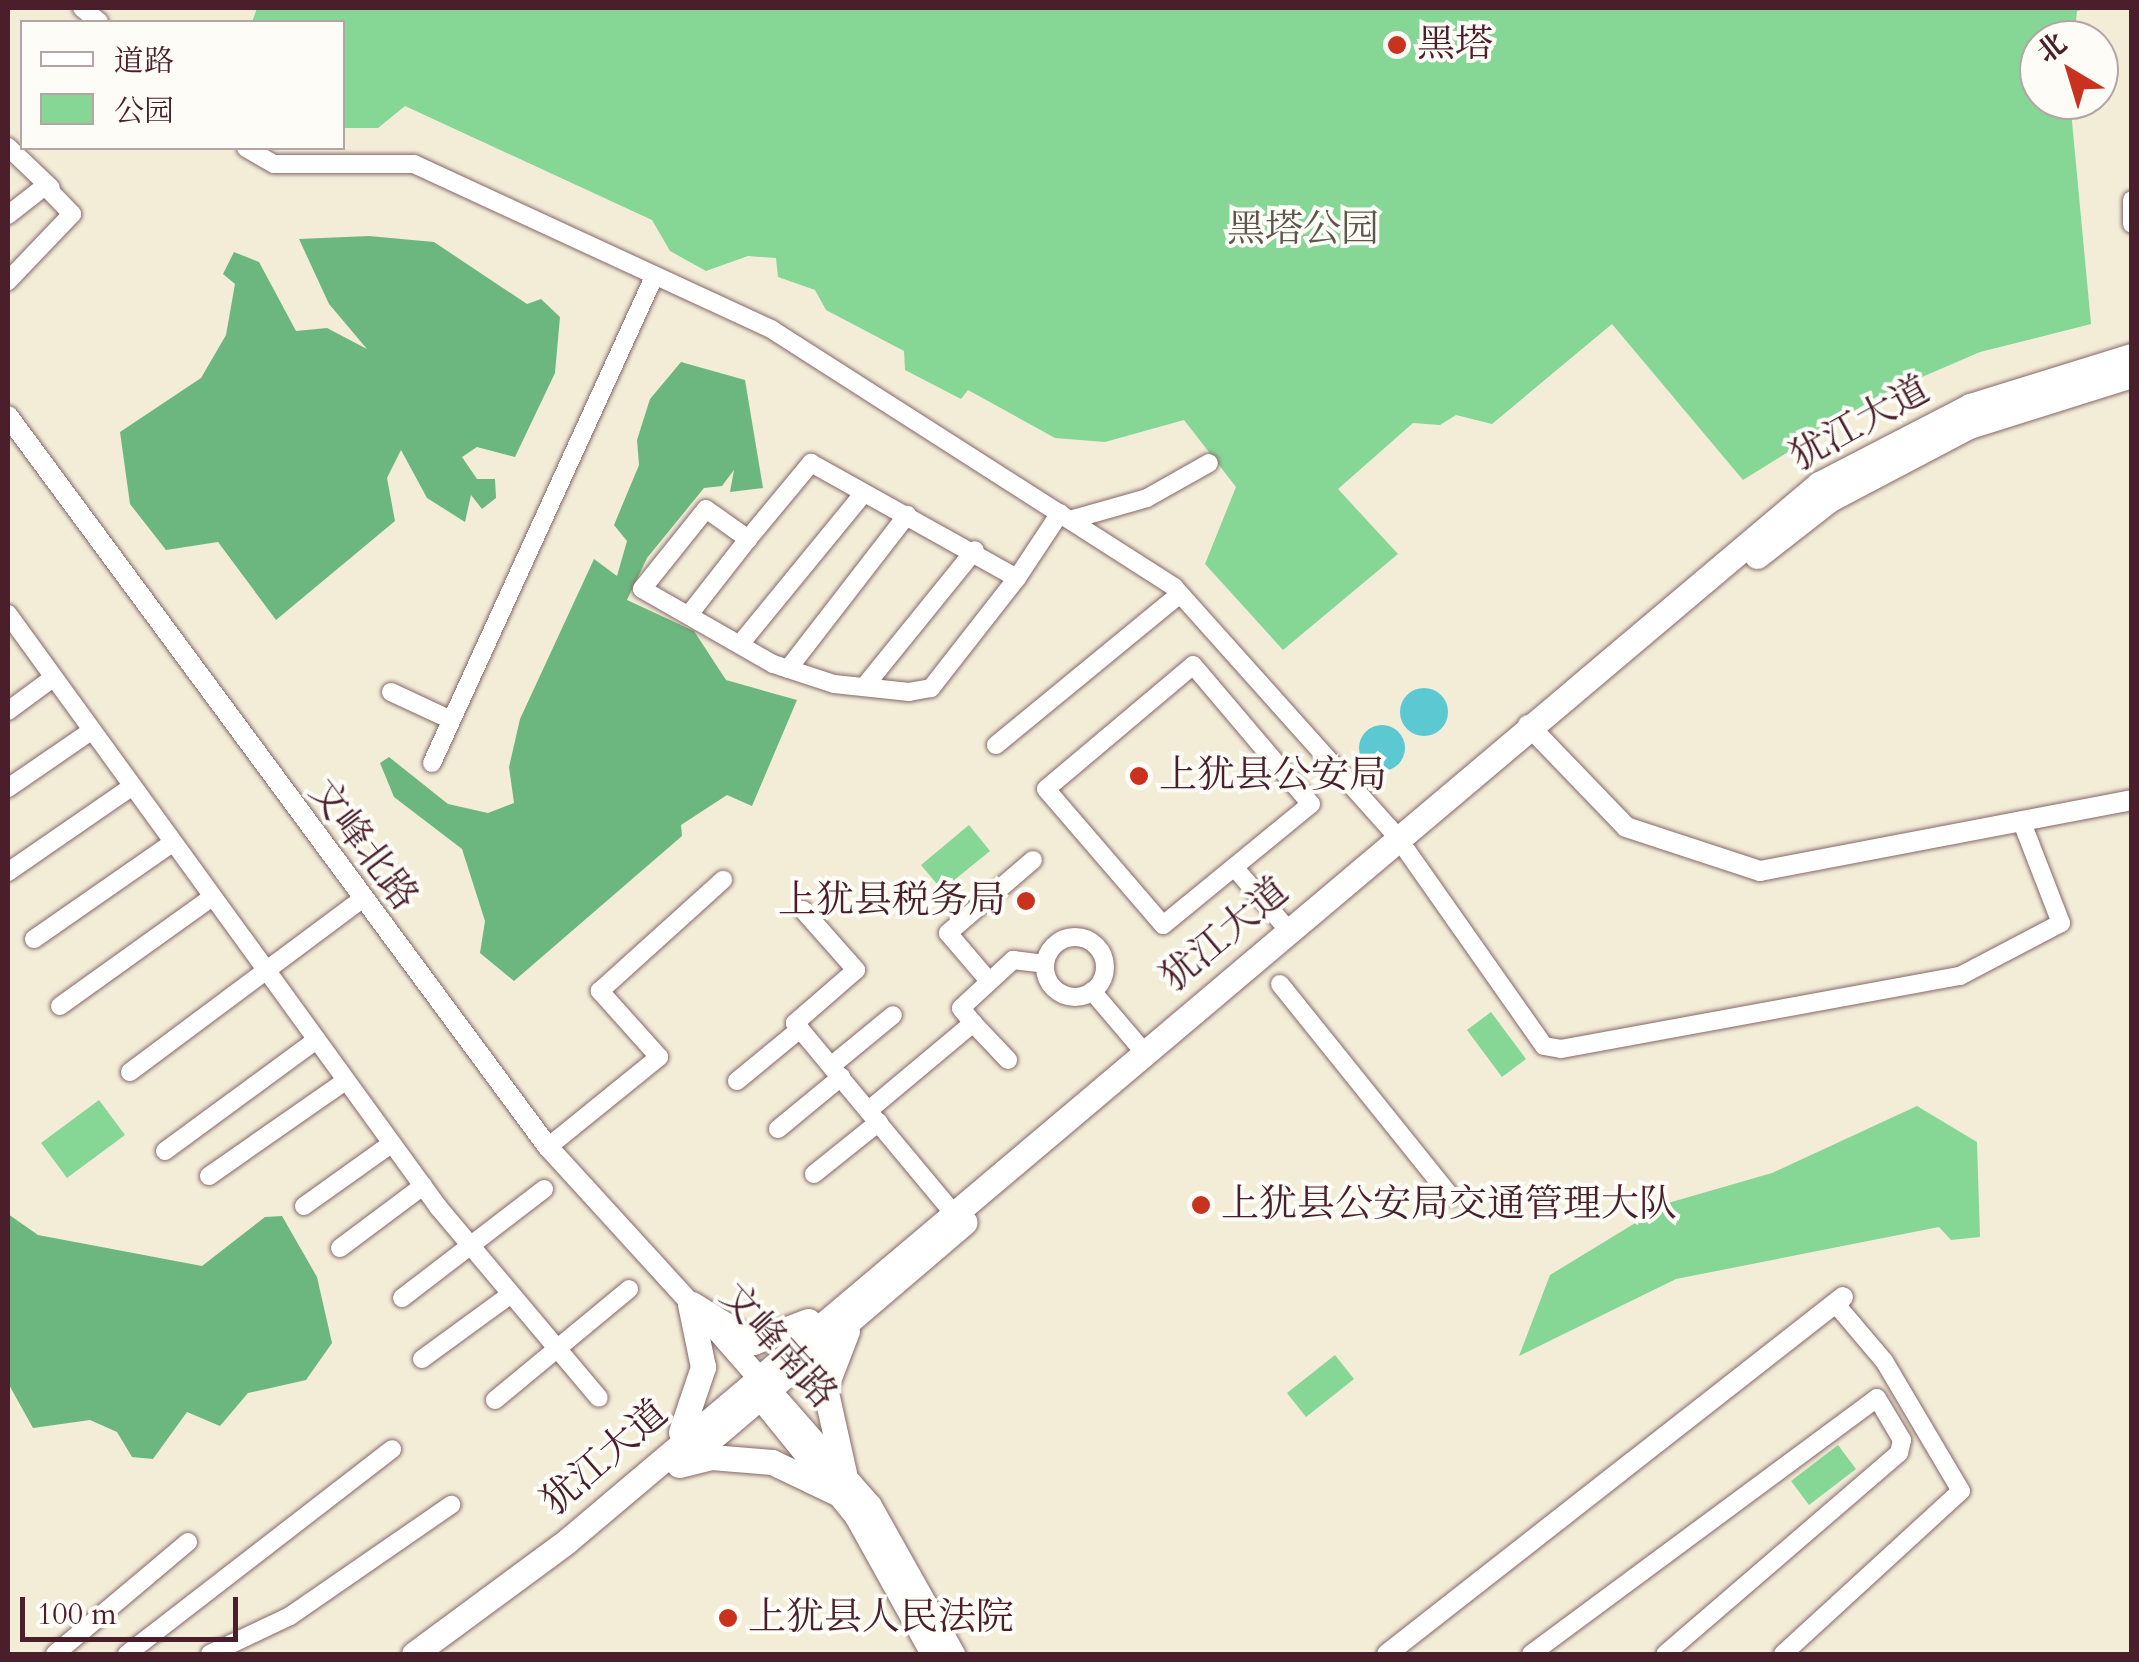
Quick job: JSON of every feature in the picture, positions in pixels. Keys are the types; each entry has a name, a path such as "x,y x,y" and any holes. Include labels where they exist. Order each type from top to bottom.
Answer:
{"main road":[{"name":"犹江大道","path":"441,1654 1403,845 1819,484 1970,406 2132,356"},
{"name":"犹江大道","path":"1533,729 1830,499 1969,426 2132,375"},
{"name":"犹江大道","path":"855,1304 952,1210 1289,930 1403,845"},
{"path":"690,1302 753,1342 855,1304"},
{"path":"690,1302 703,1367 694,1412 674,1458 711,1456 772,1462 841,1483 825,1388 855,1304"},
{"name":"文峰南路","path":"690,1302 841,1483 906,1554 954,1654"},
{"name":"犹江大道","path":"414,1654 505,1592 674,1458"},
{"name":"文峰南路","path":"841,1483 932,1654"}],"street":[{"path":"8,148 70,208 68,221 8,281"},
{"path":"250,150 274,164 414,164 772,328 1180,594 1403,845 1544,1046 1561,1050 1960,976 2061,923 2021,820"},
{"path":"8,215 33,189 51,188"},
{"path":"2132,200 2132,224"},
{"path":"432,763 654,277"},
{"name":"文峰北路","path":"8,416 360,900 548,1147 690,1302"},
{"path":"691,612 811,463 862,495 975,550 1018,578"},
{"path":"748,539 706,509 642,588 673,612 691,612 788,669 864,687 931,688 1065,516 1147,498 1209,463"},
{"path":"741,643 862,495"},
{"path":"788,669 907,515"},
{"path":"864,687 975,550"},
{"path":"996,745 1180,594"},
{"path":"10,622 422,1186 599,1398"},
{"path":"1192,665 1311,804 1234,866 1163,925 1046,788 1192,665"},
{"path":"8,711 53,678"},
{"path":"390,692 451,720"},
{"path":"1533,729 1626,827 1760,871 2132,800"},
{"path":"8,788 91,730"},
{"path":"8,872 132,787"},
{"path":"34,939 172,843"},
{"path":"990,982 948,933 1033,860"},
{"path":"1234,866 1289,930"},
{"path":"548,1147 659,1058 600,991 722,880"},
{"path":"60,1006 212,898"},
{"path":"130,1072 360,900"},
{"path":"803,910 856,970 795,1023 952,1210"},
{"path":"1045,964 1062,939 1087,939 1105,962 1092,990"},
{"path":"1008,1060 961,1008 1014,960 1045,964"},
{"path":"1045,964 1057,991 1092,990"},
{"path":"1280,984 1451,1196"},
{"path":"1092,990 1143,1051"},
{"path":"778,1129 893,1015"},
{"path":"814,1174 973,1023"},
{"path":"737,1081 800,1029"},
{"path":"165,1151 315,1041"},
{"path":"209,1176 345,1081"},
{"path":"304,1206 391,1144"},
{"path":"340,1248 422,1186"},
{"path":"402,1298 544,1189"},
{"path":"495,1400 629,1289"},
{"path":"422,1359 511,1294"},
{"path":"1387,1654 1839,1300 1884,1361 1960,1491 1782,1654"},
{"path":"1530,1654 1877,1398 1902,1440 1900,1453 1665,1654"},
{"path":"127,1654 392,1449"},
{"path":"210,1654 290,1616 451,1505"},
{"path":"55,1654 188,1542"}],"green space":[{"name":"黑塔公园","path":"257,8 2089,8 2077,11 2076,20 2019,20 2019,120 2072,120 2091,324 1980,352 1878,396 1743,480 1612,324 1492,424 1456,415 1440,425 1413,423 1338,489 1398,554 1283,650 1205,564 1236,487 1184,420 1105,442 1055,438 968,390 961,399 905,370 904,351 826,310 815,290 778,277 776,258 748,256 706,271 670,251 652,220 405,106 378,128 345,128 345,20 253,20"},
{"path":"369,236 434,242 527,304 541,299 560,317 555,373 515,457 477,447 462,457 477,479 495,479 496,498 482,509 471,495 465,522 427,498 401,450 387,478 395,521 276,620 218,542 166,550 130,504 120,432 201,378 226,335 235,284 223,274 234,252 259,262 296,331 327,328 367,349 329,304 299,239"},
{"path":"681,362 745,380 763,488 730,492 734,470 722,486 704,488 647,558 627,600 694,631 726,680 797,700 752,806 727,795 681,825 682,836 514,981 480,953 485,921 462,849 394,797 380,763 389,757 448,804 488,813 514,803 509,767 520,719 594,559 617,576 627,541 614,525 639,465 637,440 650,399"},
{"path":"969,825 990,851 942,890 921,865"},
{"path":"1491,1012 1526,1059 1502,1077 1467,1030"},
{"path":"99,1100 125,1135 67,1178 41,1143"},
{"path":"1917,1106 1977,1142 1980,1237 1951,1240 1939,1227 1676,1279 1519,1356 1550,1275 1668,1203 1772,1173"},
{"path":"8,1214 38,1235 202,1266 265,1217 282,1216 317,1277 332,1343 306,1380 248,1393 220,1426 187,1412 153,1459 132,1457 117,1432 90,1420 33,1428 8,1383"},
{"path":"1335,1355 1354,1379 1306,1417 1287,1393"},
{"path":"1838,1445 1856,1469 1809,1505 1791,1481"}],"water":[{"path":"1424,688 1441,695 1448,712 1441,729 1424,736 1407,729 1400,712 1407,695"},
{"path":"1382,725 1398,732 1405,748 1398,764 1382,771 1366,764 1359,748 1366,732"}],"place":[{"name":"黑塔","path":"1397,45"},
{"name":"上犹县公安局","path":"1139,776"},
{"name":"上犹县税务局","path":"1026,901"},
{"name":"上犹县公安局交通管理大队","path":"1201,1205"},
{"name":"上犹县人民法院","path":"728,1618"}]}
